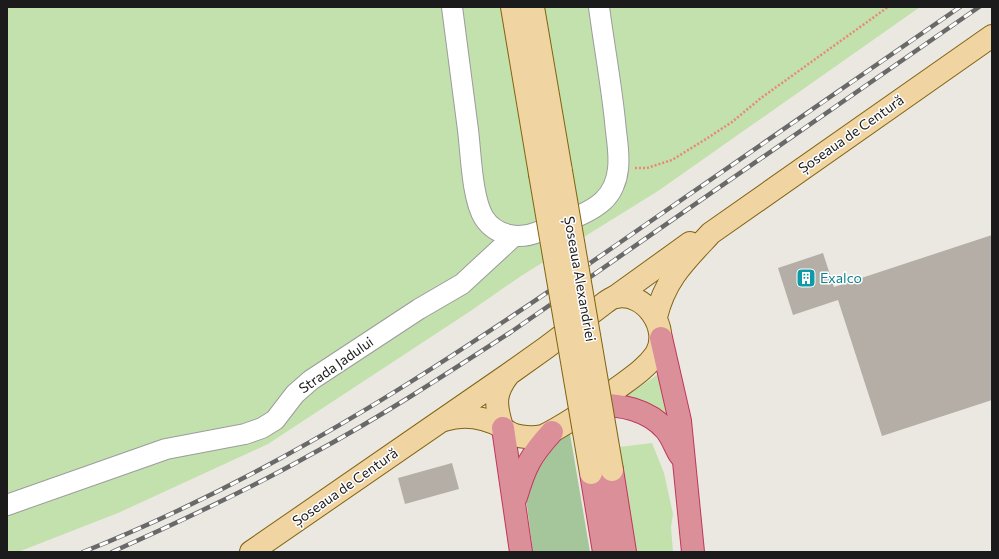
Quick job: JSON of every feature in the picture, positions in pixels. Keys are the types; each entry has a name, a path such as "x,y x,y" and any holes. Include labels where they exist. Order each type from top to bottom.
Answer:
{"highway":[{"path":"661,338 680,422 693,552"},
{"path":"595,404 610,404 650,415 660,423 667,432 683,461"},
{"path":"502,427 521,552"},
{"path":"514,502 527,464 532,455 552,432"},
{"name":"Șoseaua Alexandriei","path":"612,470 625,552"},
{"name":"Șoseaua Alexandriei","path":"591,473 604,552"}],"main road":[{"name":"Șoseaua Alexandriei","path":"512,7 550,173 612,470"},
{"name":"Șoseaua Alexandriei","path":"533,7 550,173 591,473"},
{"name":"Șoseaua de Centură","path":"656,317 663,294 675,272 711,233 992,36"},
{"name":"Șoseaua de Centură","path":"251,552 509,374 606,302 694,240 711,233"},
{"path":"615,297 628,297 637,300 648,307 656,317 661,338"},
{"name":"Șoseaua de Centură","path":"439,422 450,418 472,417 486,420 525,438 543,436 552,432 595,404 642,370 651,361 657,351 661,338"},
{"name":"Șoseaua de Centură","path":"502,427 497,412 496,402 501,384 509,374"}],"street":[{"path":"452,7 478,205 484,218 492,227 500,233 514,236 533,234 597,206 604,201 615,183 618,169 618,151 599,7"},
{"name":"Strada Jadului","path":"7,505 166,449 244,434 262,428 275,420 295,394 311,380 419,309 462,284 514,236"}],"path":[{"path":"618,169 647,168 672,160 732,122 761,98 888,7"}],"green space":[{"path":"7,7 920,7 658,191 521,276 469,312 268,444 118,513 18,552 7,552"},
{"path":"660,373 673,423 648,402 625,397"},
{"path":"570,434 590,552 533,552 525,491 552,443"},
{"path":"652,443 664,473 673,514 671,527 673,552 635,552 619,447"}],"building":[{"path":"992,235 992,400 882,436 838,300 793,315 778,268 823,253 834,287"},
{"path":"452,463 459,489 405,504 398,478"}],"railway":[{"path":"83,552 157,521 229,486 299,448 436,366 569,278 960,7"},
{"path":"112,552 212,506 286,468 336,441 437,380 511,332 979,7"}],"place":[{"name":"Exalco","path":"806,278"}]}
